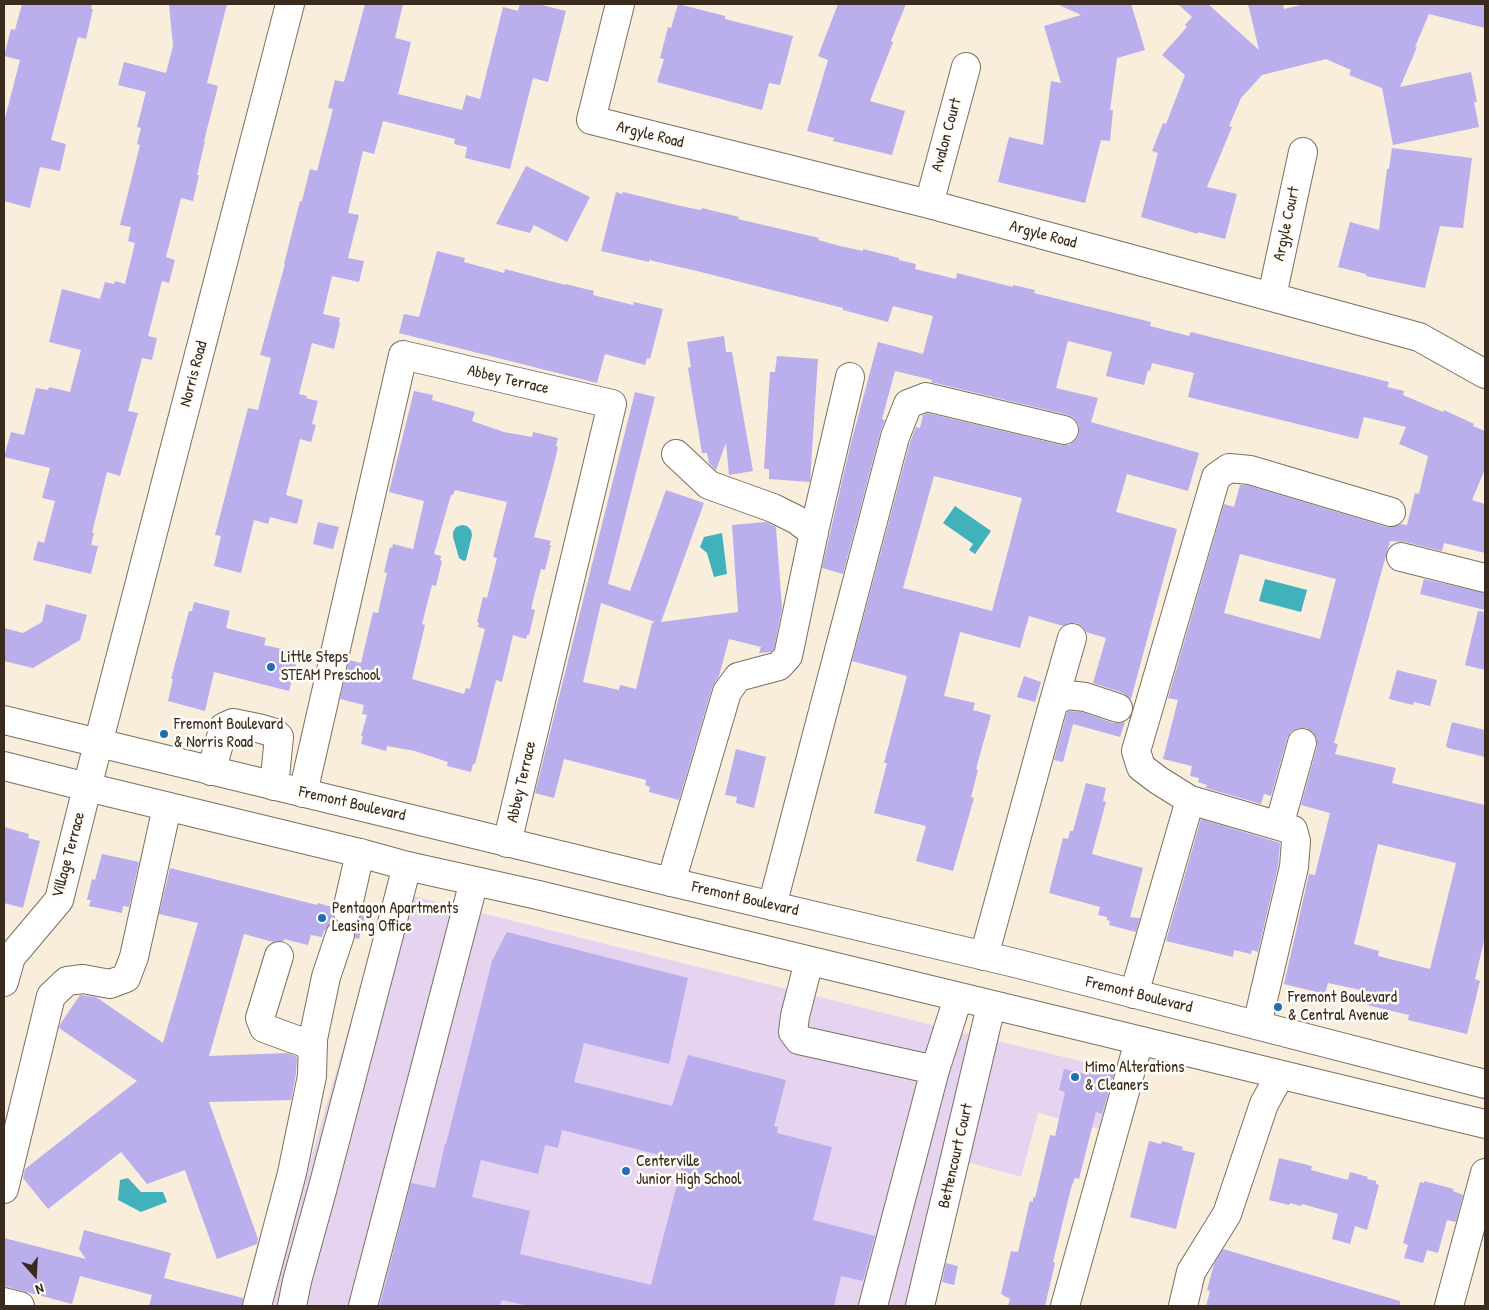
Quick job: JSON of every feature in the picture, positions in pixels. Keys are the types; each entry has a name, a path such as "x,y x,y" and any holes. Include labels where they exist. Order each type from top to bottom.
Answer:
{"street":[{"name":"Norris Road","path":"98,744 290,4"},
{"name":"Argyle Road","path":"620,4 592,120 929,204 1419,337 1485,374"},
{"name":"Avalon Court","path":"929,204 966,67"},
{"name":"Argyle Court","path":"1272,296 1303,152"},
{"name":"Abbey Terrace","path":"303,793 404,355 612,404 507,842"},
{"path":"671,882 727,692 738,677 779,666 788,656 850,377"},
{"path":"772,906 895,437 908,404 926,396 1064,430"},
{"path":"676,454 709,485 773,508 798,520 814,533"},
{"path":"1257,1025 1294,867 1296,841 1293,830 1190,800 1141,767 1136,751 1216,476 1229,468 1250,470 1391,512"},
{"path":"1401,557 1485,578"},
{"path":"984,956 1072,638"},
{"path":"1054,701 1068,695 1085,697 1118,708"},
{"name":"Fremont Boulevard","path":"4,720 984,956 1485,1084"},
{"path":"211,771 224,727 233,723 258,728 275,733 278,737 274,786"},
{"path":"1278,826 1302,743"},
{"name":"Village Terrace","path":"6,964 59,900 98,744"},
{"path":"4,766 87,788 360,852 407,866 1485,1124"},
{"path":"1134,994 1190,800"},
{"path":"4,1189 50,996 67,981 83,978 110,984 126,978 134,957 167,807"},
{"path":"256,1306 292,1174 312,1076 313,1039 326,977 343,922 360,852"},
{"path":"292,1306 407,866"},
{"path":"363,1306 474,881"},
{"path":"279,956 260,1018 264,1028 313,1046"},
{"path":"809,961 795,1016 793,1032 799,1040 935,1070"},
{"path":"873,1306 935,1070 958,998"},
{"name":"Bettencourt Court","path":"920,1306 991,1006"},
{"path":"1065,1306 1139,1041"},
{"path":"1183,1306 1191,1272 1227,1214 1264,1104 1280,1075"},
{"path":"1449,1306 1485,1173"},
{"path":"4,1302 20,1306"}],"shaded area":[{"name":"Centerville Junior High School","path":"389,890 976,1036 913,1306 268,1306"},
{"path":"990,1039 1125,1072 1110,1132 1038,1113 1021,1177 963,1161"}],"water":[{"path":"955,506 991,531 975,554 969,550 973,544 943,523"},
{"path":"467,526 471,530 472,535 466,560 464,561 459,558 453,537 456,527"},
{"path":"722,533 727,574 714,577 707,553 700,547 704,537"},
{"path":"1265,579 1307,590 1301,612 1259,601"},
{"path":"128,1178 141,1192 163,1192 167,1202 141,1212 118,1200 120,1180"}],"building":[{"path":"22,4 92,4 91,9 93,9 86,39 78,37 51,140 66,144 60,171 40,167 30,208 4,201 4,122 20,60 4,56 11,29 15,30"},
{"path":"169,4 227,4 207,83 218,86 204,141 193,201 181,198 166,257 175,260 169,283 162,281 148,336 157,338 152,360 142,358 128,411 138,413 120,476 107,472 92,533 94,533 91,545 98,546 91,574 33,560 38,541 44,543 55,501 42,498 50,468 4,457 11,432 24,435 36,388 48,390 49,387 70,392 81,350 49,342 62,289 100,299 105,282 114,284 115,281 125,284 135,243 128,241 131,227 120,225 140,145 137,144 141,128 137,127 146,92 118,85 124,62 166,73 173,46"},
{"path":"365,4 403,4 395,38 411,42 398,94 462,110 466,95 480,99 503,7 518,11 520,4 538,4 566,11 548,82 533,78 510,169 465,158 467,147 454,144 455,139 383,121 374,154 363,151 348,213 359,215 348,258 364,261 359,282 332,276 323,314 340,318 334,349 312,343 299,394 318,401 312,424 316,425 311,442 300,439 286,495 303,500 297,524 270,517 268,524 254,520 241,573 214,566 221,536 215,535 248,408 258,410 271,358 260,355 300,201 302,201 310,169 317,171 333,109 328,108 335,80 344,82"},
{"path":"678,4 725,16 725,19 793,36 780,85 769,83 762,110 657,82 664,59 660,58 668,27 671,28"},
{"path":"838,4 906,4 870,101 905,111 892,155 833,141 834,138 807,131 828,60 818,56"},
{"path":"1057,4 1131,4 1145,50 1117,58 1110,110 1113,110 1110,141 1101,140 1085,203 998,182 1009,137 1043,145 1051,81 1061,83 1044,26 1081,15"},
{"path":"1178,4 1208,4 1259,50 1248,4 1283,4 1284,9 1305,4 1485,4 1485,28 1429,14 1400,87 1471,72 1477,102 1474,102 1479,127 1393,145 1382,88 1349,75 1351,70 1326,59 1262,75 1241,98 1229,126 1232,127 1207,187 1237,194 1225,239 1198,232 1198,234 1141,217 1158,153 1152,151 1163,123 1166,124 1185,75 1162,55 1187,27 1185,25 1192,17"},
{"path":"1392,148 1472,158 1463,228 1440,226 1425,288 1366,276 1366,274 1338,267 1350,222 1379,230 1387,169 1389,169"},
{"path":"526,166 590,197 567,242 534,225 530,233 496,224"},
{"path":"616,192 701,210 702,208 739,217 738,219 819,238 818,240 840,246 863,251 863,249 899,258 899,260 916,264 915,269 956,279 957,273 1013,287 1013,285 1035,290 1034,293 1151,322 1150,326 1189,336 1191,332 1389,382 1387,387 1404,391 1403,395 1443,412 1444,410 1485,431 1485,469 1472,500 1485,504 1485,553 1444,543 1442,551 1405,542 1390,541 1334,743 1338,744 1335,754 1396,768 1392,783 1485,805 1485,937 1475,979 1480,981 1467,1034 1408,1020 1409,1015 1367,1005 1370,992 1328,983 1325,994 1284,984 1309,874 1315,875 1330,813 1301,805 1317,747 1317,739 1313,732 1306,728 1299,728 1291,732 1287,739 1271,796 1264,794 1261,804 1206,788 1207,785 1198,782 1199,778 1190,776 1192,766 1163,759 1178,700 1168,698 1224,504 1234,507 1240,485 1247,485 1387,527 1401,524 1407,525 1415,493 1419,494 1428,456 1399,444 1406,427 1364,417 1358,439 1188,397 1194,373 1152,363 1144,385 1106,376 1112,352 1068,341 1056,388 1098,398 1091,422 1199,453 1188,491 1127,474 1116,512 1177,529 1131,699 1123,693 1093,683 1106,638 1086,632 1077,623 1069,623 1063,626 1029,616 1020,648 960,632 944,696 975,703 973,710 991,715 976,769 978,770 971,797 974,798 953,871 916,861 926,826 874,813 887,763 884,763 907,676 852,661 910,442 916,427 920,428 923,415 927,413 1061,445 1069,445 1076,440 1079,433 1079,425 1074,418 1068,415 931,382 932,380 895,371 882,419 885,420 843,574 822,568 850,447 878,342 923,354 933,316 893,306 888,322 843,310 843,308 701,272 601,251","holes":["934,476 1022,498 992,611 903,588","1240,554 1336,579 1320,639 1224,613","1378,844 1456,863 1430,969 1378,956 1379,951 1354,944"]},
{"path":"437,251 465,258 464,262 504,273 505,269 594,291 593,295 633,305 634,302 663,309 650,359 647,358 645,365 605,354 597,383 399,333 404,314 419,317"},
{"path":"724,336 726,352 732,352 753,471 729,475 726,443 716,470 709,463 707,453 702,453 688,368 691,367 687,342"},
{"path":"777,356 818,359 810,482 769,479 769,469 764,469 770,372 775,372"},
{"path":"414,391 433,395 432,400 475,412 472,421 504,432 532,437 533,432 558,438 553,468 534,537 551,541 549,545 551,545 545,570 541,569 531,609 535,610 529,635 527,635 526,639 513,635 502,682 496,680 475,764 473,764 471,772 447,766 448,762 415,751 387,746 386,751 361,744 363,736 361,736 367,715 362,714 364,705 340,699 349,660 361,663 373,612 378,613 387,573 384,572 390,547 392,548 393,544 413,549 424,501 389,492","holes":["455,490 507,502 493,557 497,558 487,598 483,597 477,622 479,623 478,627 485,629 470,689 466,688 464,694 412,679 425,625 422,624 432,585 436,586 442,561 440,560 441,556 434,554 451,495 453,495"]},
{"path":"635,392 655,397 608,584 630,591 666,490 704,503 661,622 738,612 732,525 766,522 776,527 782,608 774,649 771,652 759,653 761,647 729,639 719,676 712,688 679,800 649,792 650,787 645,785 646,780 564,759 554,798 535,793","holes":["601,603 655,622 652,623 636,689 620,685 619,690 583,682"]},
{"path":"318,522 339,527 333,549 313,544"},
{"path":"1424,579 1485,593 1485,610 1420,594"},
{"path":"194,602 230,611 226,628 266,638 264,645 299,653 289,691 214,672 205,711 168,701 173,679 171,679 189,611 192,611"},
{"path":"46,604 87,615 80,640 33,668 4,661 4,628 23,633 42,622"},
{"path":"1478,611 1485,612 1485,670 1465,665"},
{"path":"1397,670 1437,680 1430,706 1414,702 1413,705 1389,699"},
{"path":"1024,676 1041,682 1035,702 1017,697"},
{"path":"1067,712 1082,712 1113,723 1125,722 1120,737 1073,724 1063,762 1054,760"},
{"path":"1452,722 1485,730 1485,757 1446,746"},
{"path":"736,749 766,757 754,808 736,803 737,797 725,795"},
{"path":"1086,783 1106,788 1103,801 1106,802 1092,854 1143,868 1130,917 1140,918 1136,932 1109,925 1110,921 1107,920 1107,917 1098,915 1100,907 1049,893 1063,838 1068,839 1070,831 1073,831"},
{"path":"1201,819 1280,843 1278,866 1258,952 1252,950 1251,954 1234,950 1233,957 1166,941"},
{"path":"4,827 29,834 28,838 40,841 23,908 4,903"},
{"path":"102,854 139,862 129,907 123,906 122,913 89,906 91,900 87,900 92,879 95,880"},
{"path":"170,868 317,905 318,903 332,907 332,914 336,920 330,923 324,930 322,937 311,935 308,945 284,939 284,941 273,942 244,934 209,1056 288,1053 297,1057 296,1074 291,1100 209,1102 258,1239 257,1244 217,1259 185,1170 147,1184 121,1152 48,1209 23,1178 25,1169 137,1081 59,1028 80,995 96,997 163,1043 198,923 159,914"},
{"path":"362,914 365,915 359,939 355,938 355,931 352,925 358,921"},
{"path":"507,932 688,978 669,1064 584,1043 574,1082 672,1106 688,1055 786,1080 774,1126 778,1127 777,1133 832,1147 813,1220 875,1236 863,1281 841,1276 834,1306 528,1306 502,1300 500,1306 380,1305 411,1183 435,1188 492,961","holes":["562,1130 683,1161 651,1285 520,1254 530,1211 472,1197 481,1160 538,1174 545,1145 558,1148"]},
{"path":"1102,1066 1115,1070 1102,1114 1096,1112 1079,1179 1075,1178 1071,1188 1053,1262 1055,1263 1045,1306 1008,1306 1010,1299 1001,1294 1011,1251 1018,1252 1030,1201 1033,1202 1033,1197 1035,1198 1050,1135 1055,1136 1065,1092 1059,1090 1064,1069 1089,1075 1090,1070 1101,1073"},
{"path":"1149,1141 1161,1144 1162,1141 1183,1147 1182,1150 1195,1153 1176,1229 1130,1217"},
{"path":"1279,1158 1312,1166 1311,1170 1348,1180 1350,1172 1376,1181 1376,1184 1379,1185 1367,1230 1355,1226 1350,1244 1332,1239 1338,1214 1302,1204 1301,1206 1290,1203 1289,1205 1269,1200"},
{"path":"1424,1181 1454,1189 1453,1191 1463,1195 1456,1222 1447,1220 1438,1253 1427,1250 1423,1263 1404,1258 1408,1245 1403,1243 1420,1182 1424,1183"},
{"path":"84,1230 171,1253 164,1278 243,1298 242,1306 149,1306 152,1295 80,1276 72,1304 4,1286 4,1238 86,1259 79,1249"},
{"path":"1223,1249 1400,1301 1400,1306 1206,1306 1210,1291 1207,1290 1214,1264"},
{"path":"946,1263 958,1266 954,1285 942,1282"}],"place":[{"name":"Little Steps STEAM Preschool","path":"271,667"},
{"name":"Fremont Boulevard & Norris Road","path":"164,734"},
{"name":"Pentagon Apartments Leasing Office","path":"322,918"},
{"name":"Fremont Boulevard & Central Avenue","path":"1278,1007"},
{"name":"Mimo Alterations & Cleaners","path":"1075,1077"},
{"name":"Centerville Junior High School","path":"626,1171"}]}
